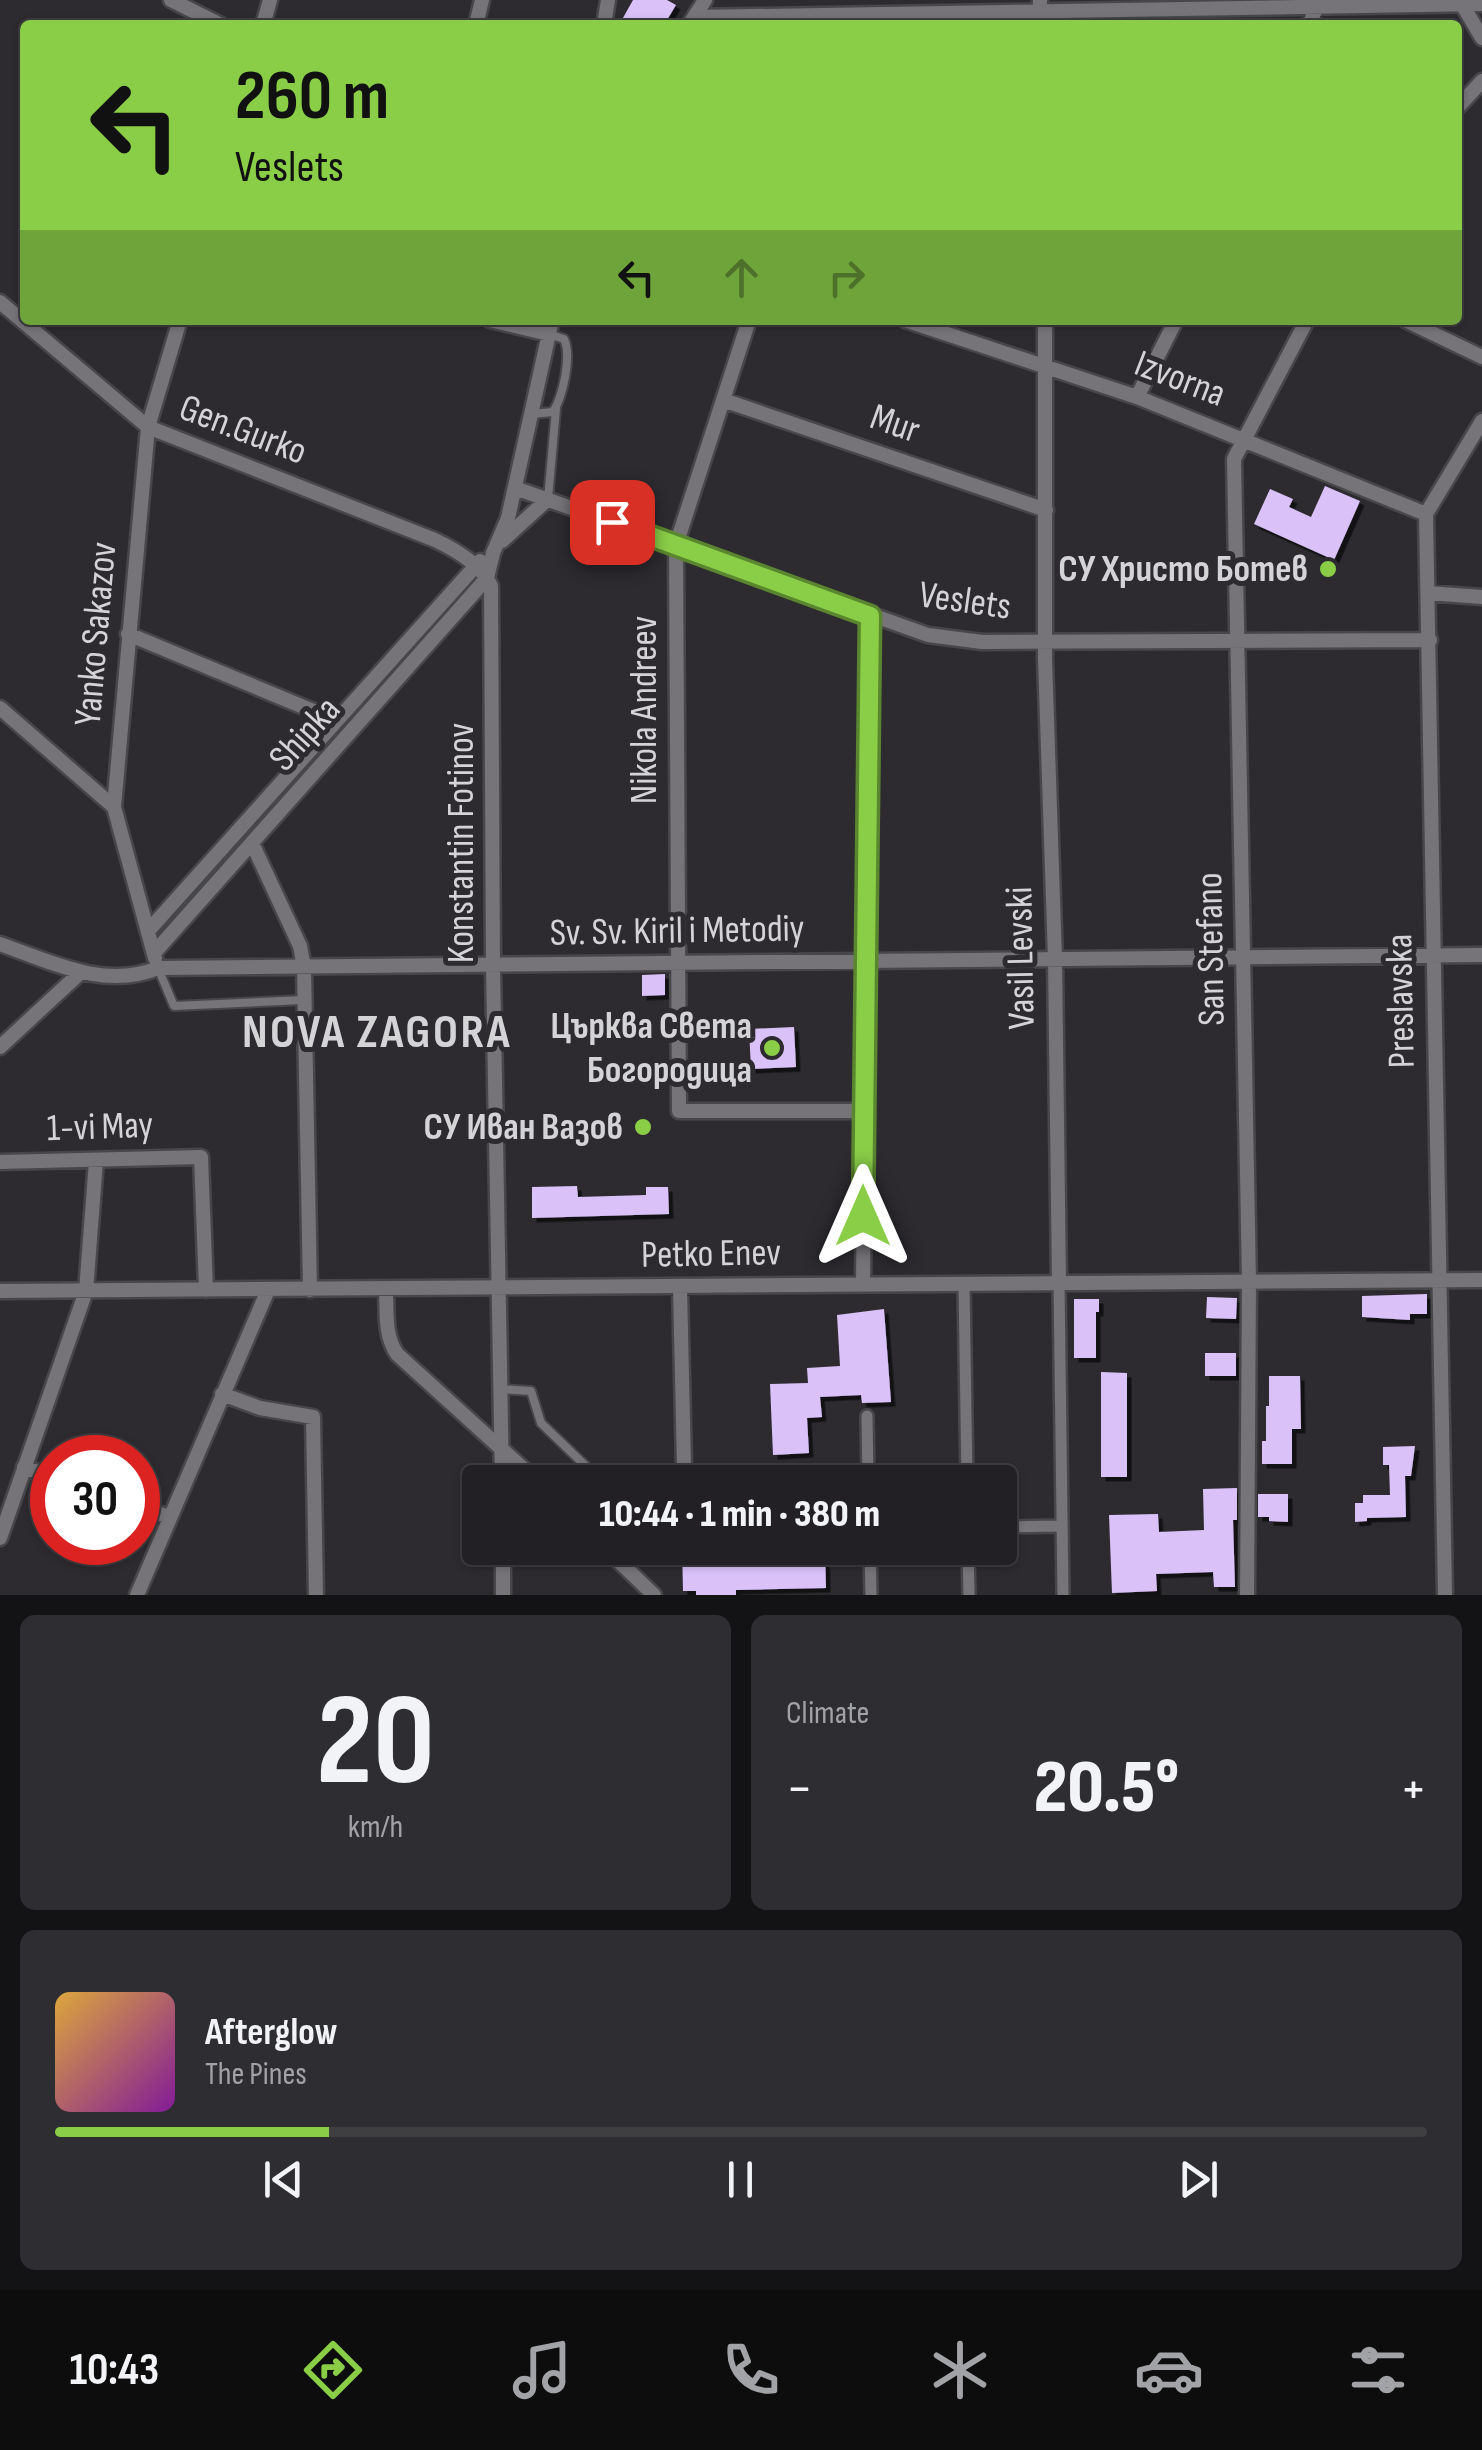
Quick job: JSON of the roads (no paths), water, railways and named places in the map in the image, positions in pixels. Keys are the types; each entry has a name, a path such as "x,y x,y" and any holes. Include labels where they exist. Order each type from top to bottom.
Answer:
{"street":[{"path":"171,0 211,20"},
{"path":"1461,2 1482,38"},
{"path":"731,20 1482,4"},
{"path":"1312,20 1318,6"},
{"path":"1462,102 1482,81"},
{"name":"Gen.Gurko","path":"0,302 20,319"},
{"name":"Gen.Gurko","path":"27,325 148,427 436,540 488,578"},
{"name":"Yanko Sakazov","path":"156,960 114,807 148,427 179,325"},
{"name":"Nikola Andreev","path":"747,325 676,544 679,1111 863,1111"},
{"name":"Vasil Levski","path":"1045,325 1046,642 1055,959 1063,1595"},
{"path":"1138,397 1174,325"},
{"name":"San Stefano","path":"1247,1595 1250,1282 1234,459 1304,325"},
{"path":"1415,325 1482,357"},
{"name":"Izvorna","path":"943,326 1138,397 1426,514"},
{"path":"488,578 515,488 550,327"},
{"name":"Mur","path":"723,400 1046,510"},
{"path":"1426,514 1482,422"},
{"name":"Veslets","path":"515,488 928,636 982,642 1430,640"},
{"name":"Shipka","path":"148,931 474,565 548,499"},
{"name":"Preslavska","path":"1426,514 1445,1595"},
{"name":"Shipka","path":"156,960 252,843 488,578"},
{"name":"Konstantin Fotinov","path":"488,578 493,594 493,966 502,1465"},
{"path":"1428,593 1482,597"},
{"path":"863,1285 870,616"},
{"path":"128,634 335,720"},
{"path":"0,708 114,807"},
{"path":"252,843 300,946 304,968 310,1290"},
{"name":"Sv. Sv. Kiril i Metodiy","path":"0,944 80,972 121,978 156,960 304,968 1482,954"},
{"path":"0,1046 80,972"},
{"name":"1-vi May","path":"0,1162 201,1156 206,1290"},
{"path":"0,1538 86,1291 96,1161"},
{"name":"Petko Enev","path":"0,1291 1482,1280"},
{"path":"964,1284 967,1465"},
{"path":"680,1286 684,1465"},
{"path":"137,1595 268,1290"},
{"path":"386,1290 388,1329 397,1354 520,1465"},
{"path":"222,1394 260,1408 313,1417 316,1595"},
{"path":"867,1416 868,1465"},
{"path":"24,1467 30,1469"},
{"path":"160,1514 169,1517"},
{"path":"1017,1527 1062,1526"},
{"path":"502,1565 503,1595"},
{"path":"625,1565 654,1595"},
{"path":"870,1565 871,1595"},
{"path":"968,1565 968,1595"}],"lane":[{"path":"548,499 556,408 568,348 550,327"},
{"path":"531,414 546,415 556,408"},
{"path":"156,960 174,1006 305,1000"},
{"path":"500,1389 532,1390 541,1423 584,1465"}],"place":[{"name":"СУ Христо Ботев","path":"1328,569"},
{"name":"Църква Света Богородица","path":"772,1048"},
{"name":"СУ Иван Вазов","path":"643,1127"}],"district":[{"name":"NOVA ZAGORA","path":"377,1032"}]}
